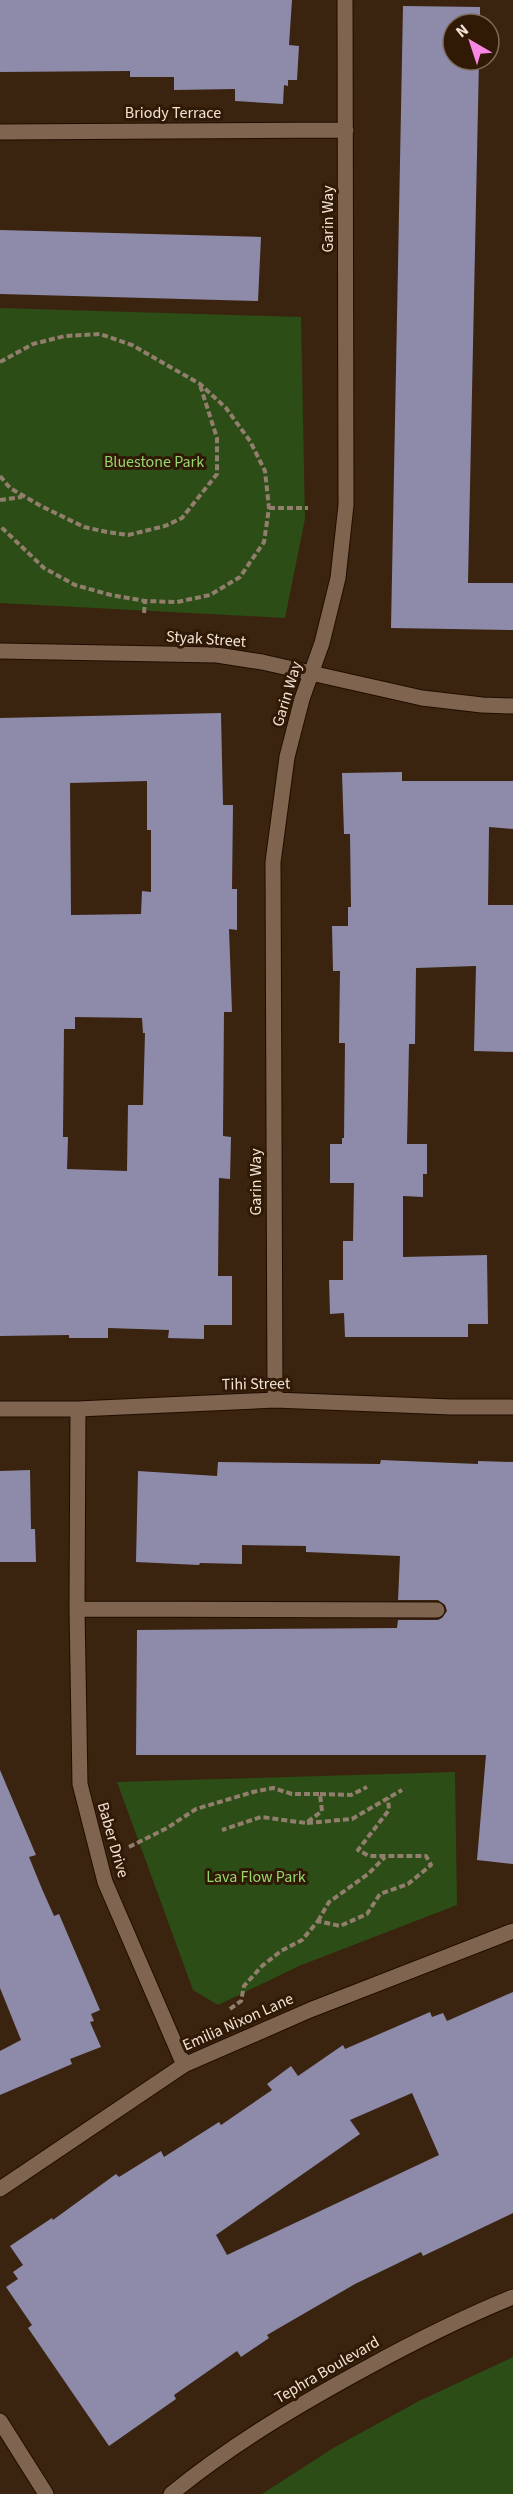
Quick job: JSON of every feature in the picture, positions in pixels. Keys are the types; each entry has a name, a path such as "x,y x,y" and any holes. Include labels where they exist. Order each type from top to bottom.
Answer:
{"street":[{"name":"Garin Way","path":"275,1401 273,862 287,757 302,699 313,674 338,578 346,505 345,0"},
{"name":"Briody Terrace","path":"0,132 346,130"},
{"name":"Styak Street","path":"0,651 217,655 261,662 422,698 513,706"},
{"name":"Tihi Street","path":"0,1409 78,1409 275,1401 513,1407"},
{"name":"Baber Drive","path":"78,1409 76,1609 80,1784 83,1803 105,1882 184,2065"},
{"path":"76,1609 437,1610"},
{"name":"Emilia Nixon Lane","path":"0,2189 184,2065 310,2010 513,1931"},
{"name":"Tephra Boulevard","path":"171,2494 240,2442 315,2396 411,2344 513,2297"},
{"path":"0,2421 46,2494"}],"path":[{"path":"0,362 33,344 65,336 100,334 132,345 200,384 226,408 250,441 265,471 269,508 264,542 240,577 210,595 177,602 145,601 75,585 44,568 0,526"},
{"path":"0,476 10,488 23,496 84,527 128,535 165,526 182,518 217,474 217,438 212,416 200,384"},
{"path":"0,500 23,496"},
{"path":"269,508 308,508"},
{"path":"144,613 145,601"},
{"path":"129,1847 167,1828 196,1809 253,1792 273,1788 292,1794 351,1795 367,1787"},
{"path":"222,1830 261,1817 306,1823 352,1819 402,1790"},
{"path":"306,1823 322,1811 320,1794"},
{"path":"318,1922 340,1926 367,1914 380,1894 408,1884 431,1865 426,1856 369,1856 358,1850 389,1810 388,1798"},
{"path":"230,2008 241,2001 244,1986 261,1966 281,1951 302,1940 318,1922 329,1902 368,1874 385,1857"}],"green space":[{"name":"Bluestone Park","path":"0,308 301,317 305,519 285,618 0,603"},
{"name":"Lava Flow Park","path":"455,1772 457,1905 299,1966 218,2005 193,1990 117,1782"},
{"path":"513,2357 513,2494 262,2494 335,2447 419,2401"}],"building":[{"path":"0,0 292,0 289,45 299,46 297,80 288,80 288,86 284,85 283,104 235,101 235,89 174,90 174,77 130,77 130,71 0,72"},
{"path":"403,6 480,7 480,12 441,12 441,72 479,72 468,583 513,583 513,630 391,628"},
{"path":"0,230 261,237 258,301 0,294"},
{"path":"221,713 223,805 233,805 232,889 237,889 237,930 229,929 232,1012 224,1012 223,1136 231,1137 230,1179 219,1178 218,1276 232,1276 232,1325 204,1325 204,1339 168,1338 169,1330 108,1328 108,1338 69,1338 69,1335 0,1336 0,718","holes":["147,781 147,830 151,830 151,892 142,891 141,914 71,915 70,783","75,1017 142,1018 143,1033 145,1033 143,1105 128,1105 127,1171 67,1169 68,1137 63,1137 64,1029 75,1029"]},
{"path":"402,772 402,781 513,781 513,829 489,827 488,905 513,905 513,1052 474,1051 476,966 416,968 415,1044 409,1044 407,1144 427,1144 427,1174 423,1174 423,1197 403,1196 403,1257 487,1255 488,1324 468,1324 468,1337 345,1337 344,1313 330,1314 329,1280 343,1280 343,1241 353,1241 354,1183 330,1183 330,1144 342,1144 342,1138 344,1138 345,1043 339,1043 340,971 333,971 332,926 348,926 348,907 351,907 350,834 344,834 342,773"},
{"path":"381,1460 478,1464 478,1461 513,1462 513,1864 477,1860 486,1755 136,1755 137,1630 397,1628 398,1620 438,1620 447,1611 445,1605 438,1600 398,1600 400,1556 306,1552 306,1546 242,1545 242,1564 200,1563 199,1565 136,1562 138,1471 217,1476 218,1462 380,1464"},
{"path":"30,1470 31,1529 35,1529 36,1562 0,1562 0,1471"},
{"path":"0,1770 36,1855 29,1857 42,1889 54,1916 59,1914 100,2010 91,2014 94,2021 90,2022 101,2047 70,2059 72,2064 0,2095 0,2051 21,2040 0,1988"},
{"path":"513,1992 513,2213 423,2256 421,2252 355,2284 267,2335 269,2338 241,2357 237,2351 174,2395 176,2399 109,2446 28,2328 32,2325 6,2287 18,2279 13,2272 23,2265 10,2246 52,2218 53,2220 116,2174 119,2177 161,2151 164,2157 219,2122 221,2125 272,2090 267,2084 291,2066 298,2076 343,2045 345,2049 430,2012 432,2017 443,2013 447,2021","holes":["412,2093 439,2155 227,2255 216,2235 360,2134 350,2120"]}]}
